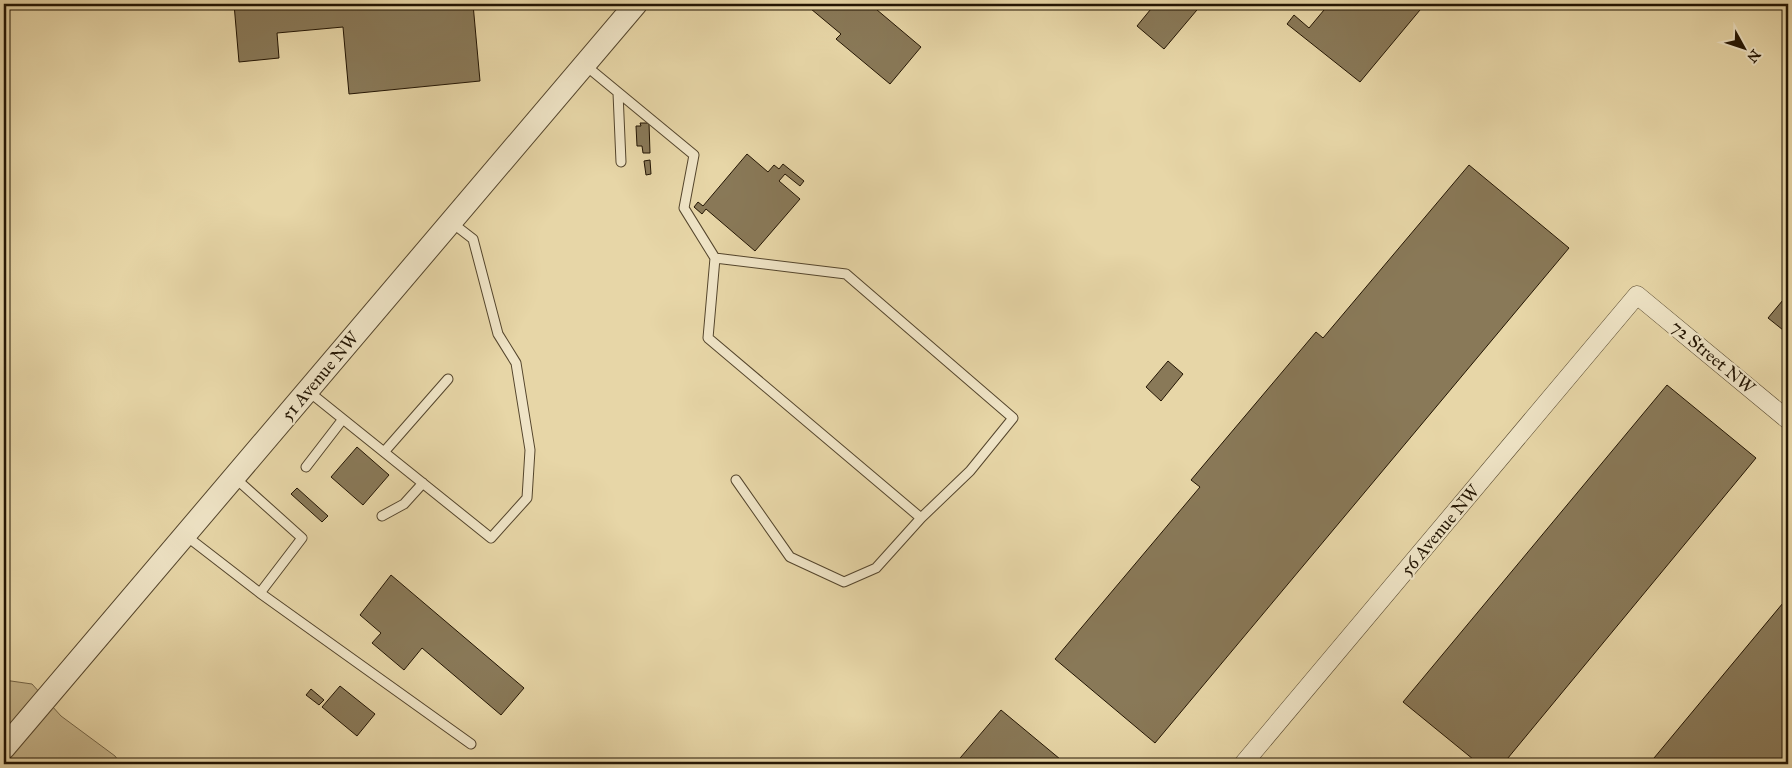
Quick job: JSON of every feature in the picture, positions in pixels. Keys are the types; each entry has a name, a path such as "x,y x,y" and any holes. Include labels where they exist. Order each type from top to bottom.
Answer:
{"street":[{"name":"51 Avenue NW","path":"4,748 636,4"},
{"name":"72 Street NW","path":"1637,295 1788,420"},
{"name":"56 Avenue NW","path":"1244,764 1637,295"}],"lane":[{"path":"584,65 694,155 684,208 715,258 708,338 921,518"},
{"path":"618,93 621,162"},
{"path":"307,391 491,538 527,498 530,450 516,364 498,334 473,240 451,222"},
{"path":"715,258 846,274 1013,418 970,471 921,518 876,568 844,582 790,557 736,480"},
{"path":"384,452 448,379"},
{"path":"306,467 343,419"},
{"path":"234,477 302,538 260,593"},
{"path":"382,516 404,504 423,482"},
{"path":"185,535 260,593 471,744"}],"shaded area":[{"path":"4,680 32,684 61,716 115,756 121,764 4,764"}],"building":[{"path":"234,4 473,4 480,81 349,94 343,27 277,33 279,58 239,62"},
{"path":"805,4 870,4 921,47 890,84 836,39 841,34"},
{"path":"1155,4 1202,4 1164,49 1137,26"},
{"path":"1329,4 1425,4 1360,82 1287,24 1294,15 1309,28"},
{"path":"640,123 649,123 650,153 643,153 642,146 637,146 636,126 641,126"},
{"path":"747,154 768,172 774,165 779,169 783,164 804,181 800,186 785,174 779,181 800,199 755,251 706,209 702,214 694,207 698,202 703,206"},
{"path":"650,160 651,174 646,175 644,161"},
{"path":"1469,165 1569,248 1155,743 1055,659 1200,487 1191,480 1316,332 1323,338"},
{"path":"1788,294 1788,334 1768,318"},
{"path":"1168,361 1183,374 1161,401 1146,387"},
{"path":"1667,385 1756,458 1503,764 1479,764 1403,702"},
{"path":"357,447 389,475 363,505 331,477"},
{"path":"297,488 328,516 322,522 291,494"},
{"path":"391,575 524,688 501,715 422,648 404,670 372,643 381,633 360,615"},
{"path":"1788,597 1788,764 1649,764"},
{"path":"340,686 375,714 357,736 322,707"},
{"path":"311,689 324,700 319,705 306,695"},
{"path":"1001,710 1066,764 955,764"}]}
